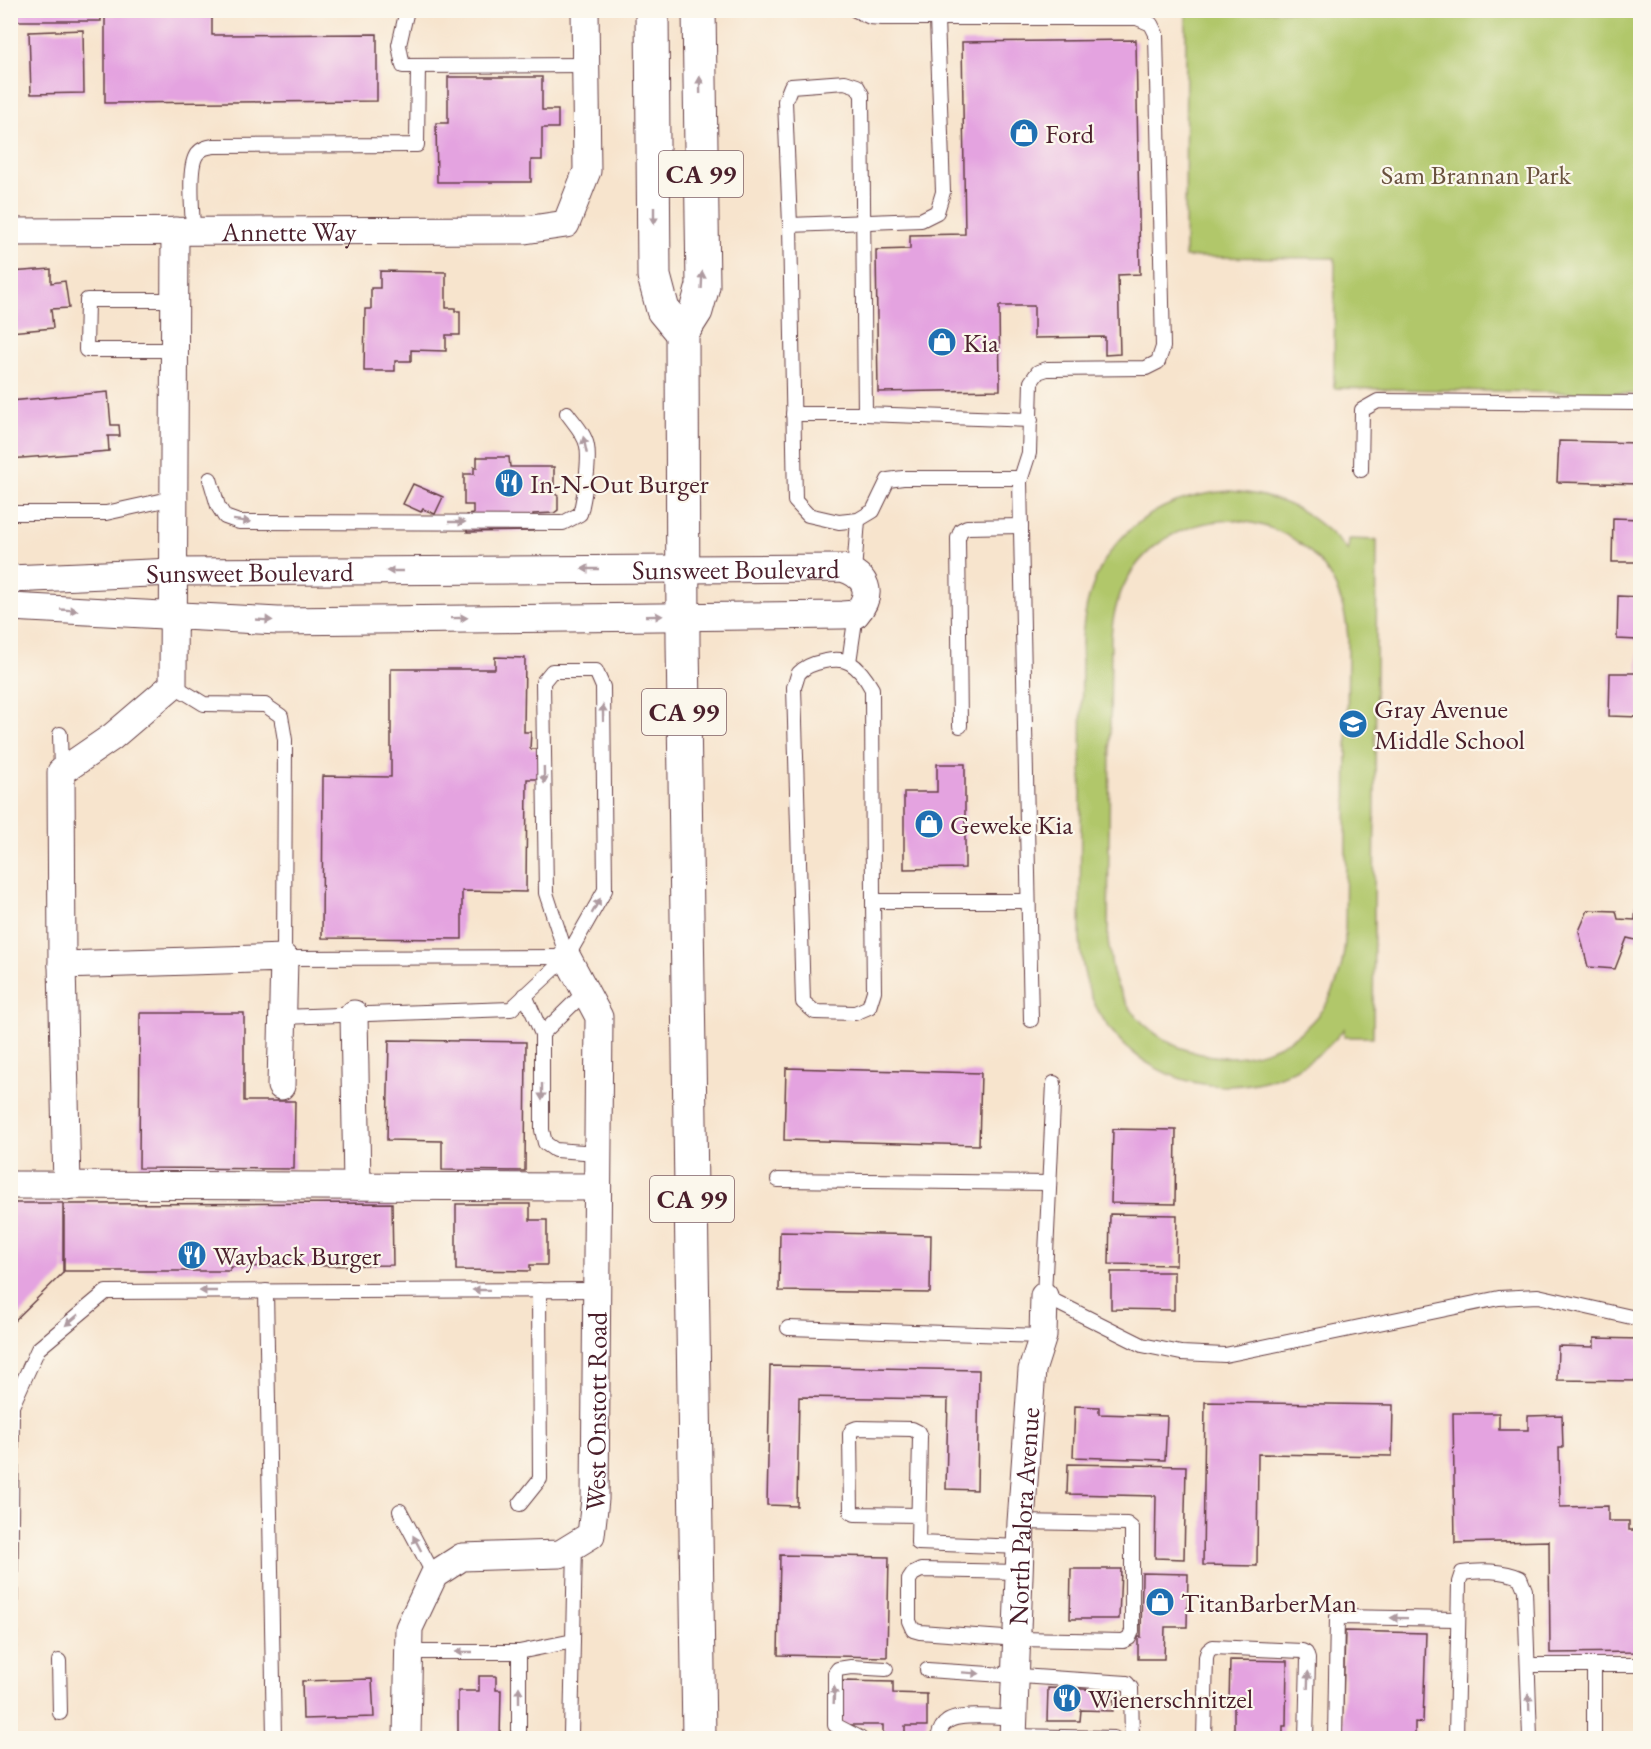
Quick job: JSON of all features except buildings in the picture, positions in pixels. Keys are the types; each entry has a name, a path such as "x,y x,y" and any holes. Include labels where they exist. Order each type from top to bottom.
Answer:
{"highway":[{"name":"CA 99","path":"652,10 654,276 663,310 682,333"},
{"name":"CA 99","path":"699,10 703,286 696,311 682,333 683,615 699,1738"}],"street":[{"path":"585,10 586,65"},
{"name":"Annette Way","path":"10,232 525,230 566,224 587,171 586,65"},
{"path":"67,1186 61,772 112,736 173,685 175,300 184,231"},
{"name":"Sunsweet Boulevard","path":"10,579 174,572 842,568 854,572 863,581 867,592 864,605 856,614 278,621 10,607"},
{"name":"West Onstott Road","path":"434,1575 462,1557 560,1554 591,1535 595,1499 599,1017 567,957"},
{"path":"62,965 284,958 281,1086"},
{"path":"354,1014 357,1186"},
{"path":"10,1185 597,1187"},
{"name":"North Palora Avenue","path":"1013,1731 1020,1547 1032,1370 1043,1335 1044,1296"},
{"path":"407,1738 409,1628 434,1575"}],"lane":[{"path":"407,10 399,45 403,66 586,65"},
{"path":"855,10 870,17 882,18 1137,18 1151,24 1156,34 1163,347 1158,362 1146,368 1047,369 1038,372 1030,382 1029,453 1021,478 1021,526 1031,1020"},
{"path":"790,225 921,220 937,212 943,192 937,18"},
{"path":"184,231 192,169 196,155 203,148 214,146 417,145 418,66"},
{"path":"865,414 862,95 857,86 845,82 791,86 785,101 790,225 795,501 808,515 838,522 858,520 873,511 888,480 1021,478"},
{"path":"175,300 87,300 86,350 175,350"},
{"path":"1361,470 1362,410 1378,401 1641,403"},
{"path":"210,479 218,506 225,517 239,522 563,523 580,514 584,497 587,446 582,432 567,413"},
{"path":"793,414 865,414 1031,420"},
{"path":"10,513 106,513 174,498"},
{"path":"854,572 858,520"},
{"path":"960,726 958,538 961,531 967,528 1021,526"},
{"path":"849,662 856,614"},
{"path":"827,660 849,662 872,689 873,901 874,991 869,1007 855,1013 815,1012 803,1002 801,987 794,687 800,673 813,664 827,660"},
{"path":"282,1017 511,1009 567,957 604,891 603,687 596,671 552,671 543,682 546,893 567,957"},
{"path":"173,685 204,704 265,705 281,716 285,740 284,958 567,957"},
{"path":"60,734 61,772"},
{"path":"873,901 1028,901"},
{"path":"542,1034 585,992"},
{"path":"525,995 542,1034 542,1130 545,1143 555,1150 598,1153"},
{"path":"1054,1083 1044,1296 1142,1345 1181,1353 1225,1355 1499,1298 1538,1296 1641,1319"},
{"path":"778,1180 1049,1183"},
{"path":"520,1504 540,1479 539,1290"},
{"path":"10,1643 12,1406 38,1349 106,1292 596,1290"},
{"path":"266,1291 274,1738"},
{"path":"788,1328 1043,1335"},
{"path":"918,1515 855,1514 851,1512 850,1434 852,1430 857,1428 912,1429 918,1432 920,1437 918,1543 1020,1547"},
{"path":"400,1511 434,1575"},
{"path":"1127,1524 1132,1528 1132,1631 1129,1638 1123,1641 1018,1639 913,1630 909,1621 909,1580 913,1574 921,1570 1127,1524"},
{"path":"571,1734 574,1545"},
{"path":"1456,1738 1458,1582 1462,1573 1512,1574 1520,1578 1525,1590 1530,1738"},
{"path":"1335,1738 1337,1617 1457,1619"},
{"path":"409,1652 519,1652 573,1641"},
{"path":"1204,1738 1206,1657 1208,1651 1213,1647 1306,1653 1308,1659 1306,1738"},
{"path":"519,1652 519,1738"},
{"path":"59,1661 60,1713"},
{"path":"1528,1665 1641,1665"},
{"path":"1594,1665 1594,1738"},
{"path":"860,1738 835,1725 835,1673 838,1669 851,1667 886,1669"},
{"path":"927,1670 1127,1683 1131,1688 1132,1738"},
{"path":"938,1738 947,1721 959,1717 1013,1731 1114,1738"}],"green space":[{"name":"Sam Brannan Park","path":"1186,11 1640,11 1640,394 1334,388 1335,258 1185,257"},
{"path":"1230,491 1281,501 1323,526 1348,551 1349,539 1377,540 1373,1037 1344,1037 1344,1029 1317,1055 1286,1073 1252,1084 1218,1086 1184,1080 1152,1066 1123,1044 1100,1014 1091,996 1080,940 1082,637 1087,606 1096,578 1109,554 1126,533 1147,517 1171,504 1199,495","holes":["1230,520 1255,524 1277,531 1296,541 1313,555 1327,571 1344,613 1348,638 1345,941 1334,990 1317,1016 1293,1037 1266,1051 1236,1057 1206,1055 1178,1046 1152,1031 1130,1008 1115,980 1108,940 1111,637 1115,612 1122,590 1132,571 1146,554 1183,530 1205,523"]}],"place":[{"name":"Ford","path":"1024,133"},
{"name":"Kia","path":"942,342"},
{"name":"In-N-Out Burger","path":"509,483"},
{"name":"Gray Avenue Middle School","path":"1353,724"},
{"name":"Geweke Kia","path":"929,824"},
{"name":"Wayback Burger","path":"192,1255"},
{"name":"TitanBarberMan","path":"1160,1602"},
{"name":"Wienerschnitzel","path":"1067,1698"}]}
